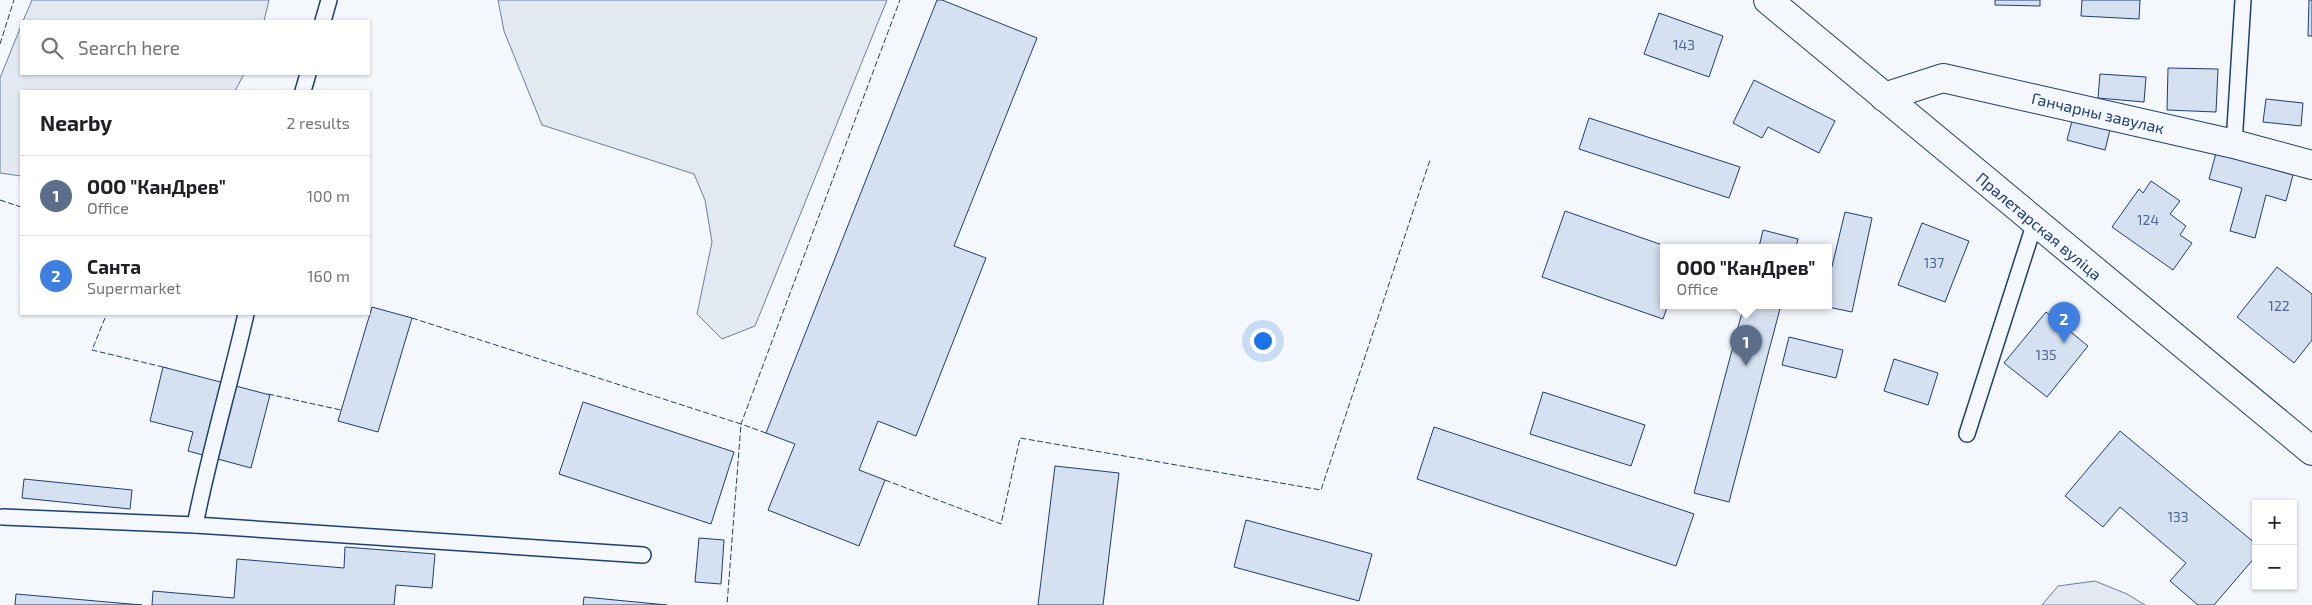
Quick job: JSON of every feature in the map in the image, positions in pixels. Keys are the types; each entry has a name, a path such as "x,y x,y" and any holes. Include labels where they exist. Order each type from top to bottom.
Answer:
{"main road":[{"name":"Пралетарская вуліца","path":"1768,0 2312,451"},
{"name":"Ганчарны завулак","path":"1884,97 1944,78 2234,144 2312,165"}],"lane":[{"path":"323,20 329,0"},
{"path":"2234,144 2243,0"},
{"path":"303,90 308,75"},
{"path":"1967,434 2035,222"},
{"path":"195,525 209,457 230,384 246,315"},
{"path":"3,518 195,525 644,556"}],"shaded area":[{"path":"32,0 269,0 264,20 23,20"},
{"path":"498,0 887,0 755,326 722,339 697,314 712,242 705,200 694,174 542,125 504,31"},
{"path":"20,28 20,75 243,75 236,90 20,90 20,176 0,173 0,78"},
{"path":"2095,581 2127,594 2145,605 2042,605 2058,586"}],"building":[{"path":"937,0 942,0 1037,38 954,246 986,258 916,436 878,421 859,470 885,480 859,546 768,510 795,444 766,433"},
{"path":"1995,0 2040,0 2040,6 1995,5"},
{"path":"2082,0 2140,0 2139,19 2081,16"},
{"path":"2309,0 2312,0 2312,36 2308,36"},
{"path":"1659,13 1723,36 1709,77 1644,54"},
{"path":"2168,68 2218,69 2216,112 2167,110"},
{"path":"2100,74 2146,77 2144,102 2098,98"},
{"path":"1754,80 1835,121 1819,153 1768,127 1762,138 1733,123"},
{"path":"2266,99 2303,103 2301,126 2263,122"},
{"path":"2073,117 2111,126 2105,150 2067,140"},
{"path":"1589,118 1740,167 1729,198 1579,149"},
{"path":"2216,153 2293,175 2286,201 2266,195 2255,238 2230,231 2242,188 2209,179"},
{"path":"2151,181 2180,201 2170,214 2186,226 2180,235 2192,243 2173,270 2112,227 2139,189 2143,193"},
{"path":"1565,211 1660,244 1660,309 1667,309 1663,319 1542,277"},
{"path":"1845,212 1872,218 1852,312 1832,308 1832,266"},
{"path":"1922,223 1969,241 1945,302 1898,285"},
{"path":"1763,230 1798,239 1797,244 1760,244"},
{"path":"2277,267 2312,294 2312,340 2294,363 2237,317"},
{"path":"372,307 412,318 378,432 338,421"},
{"path":"1743,309 1780,309 1729,502 1694,493"},
{"path":"2046,312 2088,346 2047,397 2004,363"},
{"path":"1789,337 1843,350 1836,378 1782,365"},
{"path":"1894,359 1938,373 1928,405 1884,391"},
{"path":"163,367 270,395 251,468 188,451 193,432 150,421"},
{"path":"1543,392 1645,425 1631,466 1530,434"},
{"path":"583,402 734,452 711,524 559,474"},
{"path":"1434,427 1694,514 1676,566 1417,479"},
{"path":"2120,431 2252,541 2252,561 2214,605 2198,605 2170,581 2186,563 2120,507 2103,527 2065,496"},
{"path":"1055,466 1119,473 1103,605 1038,605"},
{"path":"24,479 132,490 130,509 22,498"},
{"path":"1246,520 1372,554 1359,601 1234,567"},
{"path":"699,538 724,540 721,584 695,582"},
{"path":"345,547 435,554 432,588 396,585 394,605 152,605 153,591 234,598 237,559 344,568"},
{"path":"16,594 142,605 15,605"},
{"path":"584,597 667,605 583,605"}],"fence":[{"path":"0,44 14,0"},
{"path":"766,433 741,424 900,0"},
{"path":"885,480 1001,524 1020,438 1321,490 1430,160"},
{"path":"0,200 20,207"},
{"path":"105,318 92,350 167,368"},
{"path":"412,318 741,424 727,605"},
{"path":"268,394 341,410"}],"place":[{"name":"Санта","path":"2064,343"},
{"name":"ООО \"КанДрев\"","path":"1746,366"}]}
